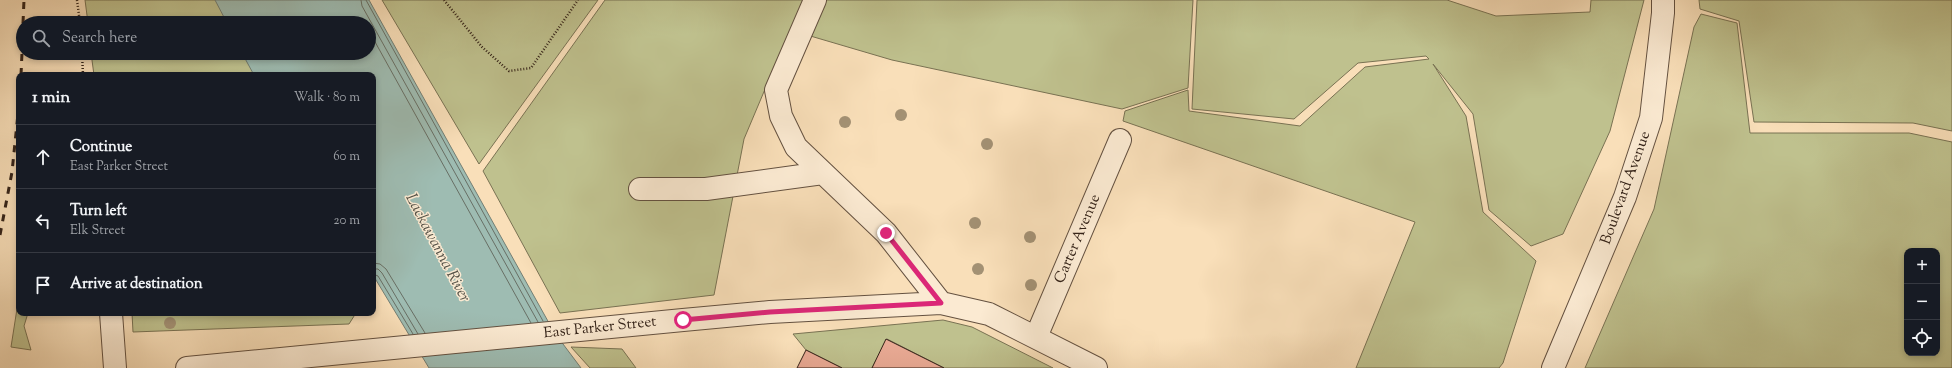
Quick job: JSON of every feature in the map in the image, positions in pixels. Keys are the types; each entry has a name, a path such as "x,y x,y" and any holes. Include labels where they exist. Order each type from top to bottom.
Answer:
{"street":[{"path":"815,0 776,90 781,116 796,147 886,233 941,303"},
{"name":"Boulevard Avenue","path":"1553,368 1625,197 1652,118 1663,13 1663,0"},
{"name":"Carter Avenue","path":"1036,337 1120,140"},
{"path":"640,189 706,189 822,173"},
{"name":"East Parker Street","path":"187,368 770,312 941,303 990,314 1096,368"},
{"path":"111,316 115,368"}],"path":[{"path":"77,0 79,16"},
{"path":"444,0 482,47 509,71 531,68 578,0"},
{"path":"82,60 83,72"}],"green space":[{"path":"85,0 218,0 226,16 87,16"},
{"path":"382,0 598,0 479,164"},
{"path":"605,0 1193,0 1188,88 1122,109 892,60 790,30 744,139 714,295 560,313 483,171"},
{"path":"1197,0 1447,0 1496,16 1590,12 1591,0 1644,0 1610,131 1563,234 1531,246 1489,210 1473,114 1433,64 1466,116 1483,212 1536,261 1503,363 1499,368 1356,368 1415,222 1123,121 1125,111 1188,90 1189,111 1300,126 1365,67 1429,59 1426,56 1358,63 1294,119 1192,109"},
{"path":"1699,0 1952,0 1952,131 1913,123 1754,122 1739,21 1700,9"},
{"path":"1701,14 1737,23 1750,133 1909,133 1952,142 1952,368 1585,368 1654,209 1694,27"},
{"path":"92,60 250,60 256,72 94,72"},
{"path":"16,315 27,316 24,326 31,350 11,347"},
{"path":"132,316 354,316 349,324 133,332"},
{"path":"943,320 972,327 1053,368 944,368 887,339 872,368 842,368 806,350 793,334"},
{"path":"571,347 622,349 636,368 590,368"}],"water":[{"name":"Lackawanna River","path":"215,0 369,0 554,332 581,368 429,368 376,280 376,72 252,72 246,60 376,60 376,16 223,16"}],"building":[{"path":"886,339 944,368 872,368"},
{"path":"806,350 842,368 797,368"}],"railway":[{"path":"23,16 24,0"},
{"path":"21,72 22,60"},
{"path":"0,235 12,172 16,133"}],"route":[{"path":"683,320 770,312 941,303 886,233"}]}
